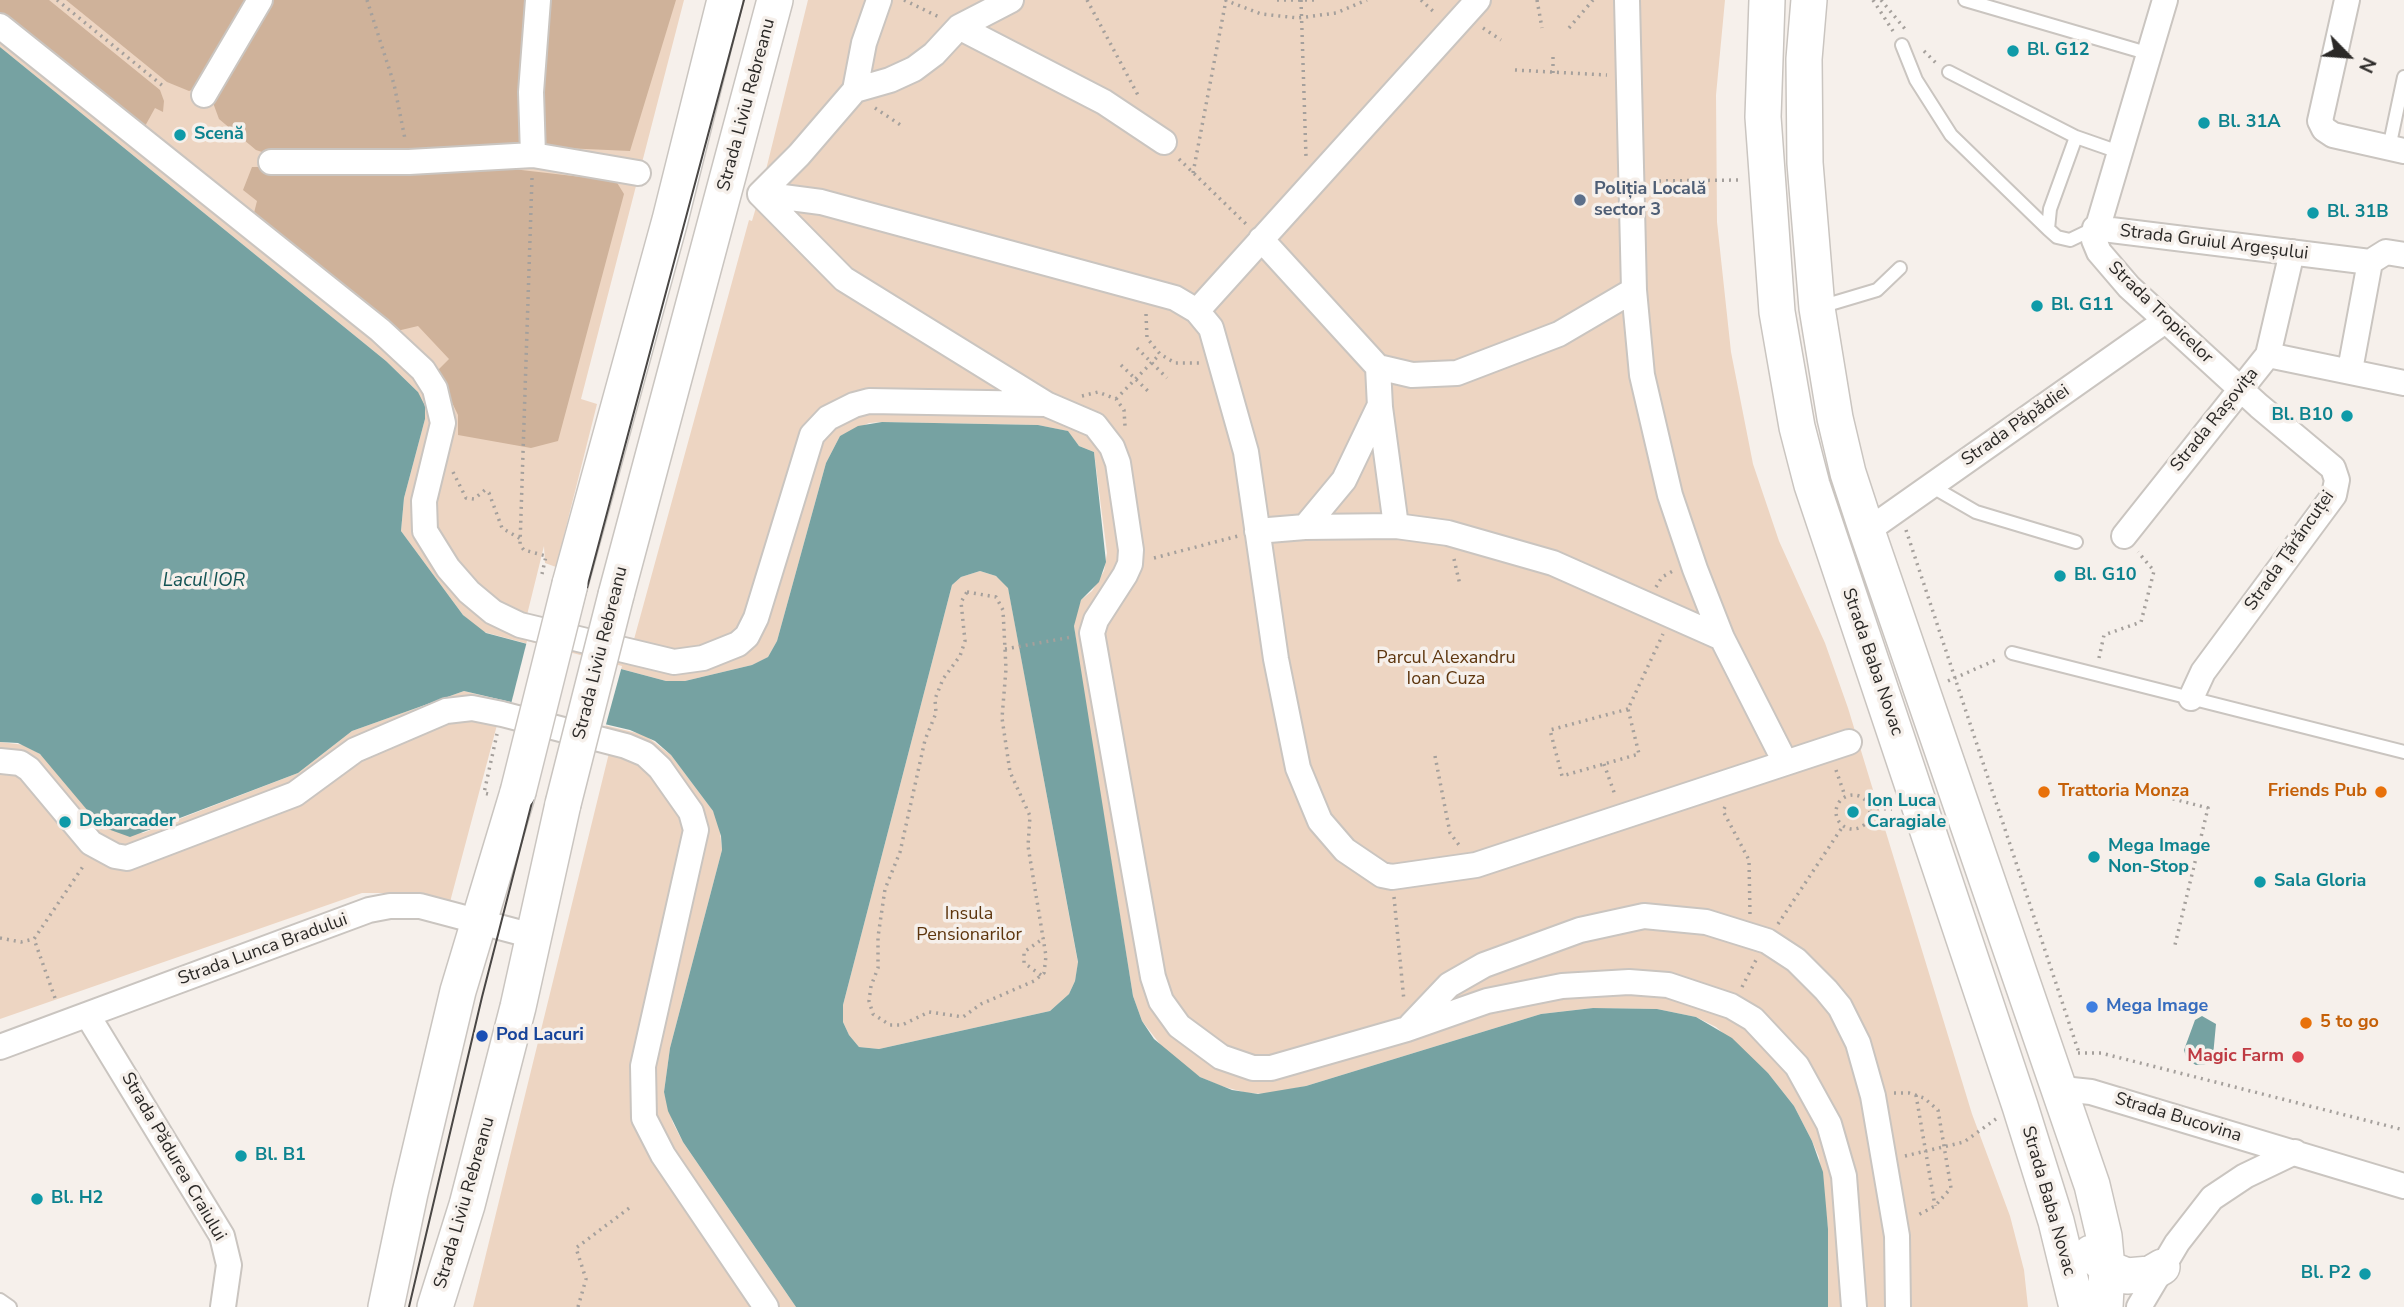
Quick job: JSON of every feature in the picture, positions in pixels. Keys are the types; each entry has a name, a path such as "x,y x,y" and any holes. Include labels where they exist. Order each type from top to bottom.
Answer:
{"main road":[{"path":"386,1307 410,1193 478,920 501,793 556,579 670,220 725,0"},
{"name":"Strada Liviu Rebreanu","path":"435,1307 467,1205 518,1007 563,804 616,596 775,0"},
{"name":"Strada Baba Novac","path":"1767,0 1763,117 1777,312 1797,427 1812,485 2038,1163 2077,1307"},
{"path":"1809,0 1804,59 1805,163 1817,308 1835,418 1867,531 1923,691 2063,1053 2062,1093 2100,1217 2107,1268 2105,1307"},
{"path":"2038,1163 2067,1222 2084,1246 2107,1268 2127,1276 2138,1276 2162,1267"}],"street":[{"path":"204,95 260,0"},
{"path":"533,155 531,92 538,0"},
{"path":"760,194 799,155 854,92 864,43 879,0"},
{"path":"854,92 915,69 934,54 959,27 1011,0"},
{"path":"1197,311 1478,0"},
{"path":"1627,0 1632,77 1634,290 1643,375 1670,495 1695,569 1722,638 1785,762"},
{"name":"Strada Gruiul Argeșului","path":"2165,0 2095,228 2370,262 2386,252 2404,255"},
{"path":"2347,0 2320,121 2324,129 2333,135 2396,149"},
{"path":"0,26 380,330 423,370 440,405 443,423 424,501 425,531 448,568 477,599 503,617 528,627 674,662 688,662 729,650 747,636 753,627 807,444 819,425 828,418 847,407 869,401 1046,404"},
{"path":"959,27 1104,102 1164,142"},
{"path":"271,162 409,162 533,155 638,173"},
{"path":"760,194 821,202 1175,298 1197,311 1211,328 1246,452 1276,660 1298,768 1320,821 1345,850 1382,875 1392,877 1476,865 1839,745"},
{"path":"760,194 819,257 844,279 1046,404 1095,425 1112,447 1118,463 1130,564 1096,620 1093,633 1153,977 1161,1001 1179,1026 1207,1049 1253,1068 1291,1065 1488,1001 1562,986 1629,982 1668,985 1731,1006 1753,1019 1791,1058 1809,1083 1829,1124 1844,1176 1854,1307"},
{"name":"Strada Tropicelor","path":"2095,228 2094,240 2099,252 2129,287 2240,389"},
{"path":"1261,239 1378,367 1412,375 1457,373 1559,334 1634,290"},
{"name":"Strada Rașovița","path":"2124,536 2268,355 2292,252"},
{"path":"2350,370 2370,262"},
{"name":"Strada Păpădiei","path":"1867,531 2165,321"},
{"path":"2268,355 2404,383"},
{"path":"1378,367 1380,407 1396,526"},
{"name":"Strada Țărăncuței","path":"2190,698 2203,672 2334,495 2337,480 2333,468 2240,389"},
{"path":"1304,527 1344,480 1380,407"},
{"path":"1257,531 1304,527 1396,526 1448,533 1553,564 1722,638"},
{"path":"0,761 20,763 29,769 83,836 99,849 115,856 139,855 306,788 355,750 446,711 472,708 502,714 636,749 660,768 691,812 696,831 696,841 650,1026 643,1066 642,1102 650,1134 659,1149 766,1307"},
{"name":"Strada Lunca Bradului","path":"0,1047 369,910 390,906 420,906 533,936"},
{"path":"1407,1029 1449,985 1484,965 1580,930 1644,916 1706,922 1758,937 1812,975 1840,1007 1858,1043 1873,1096 1894,1223 1898,1307"},
{"name":"Strada Pădurea Craiului","path":"88,1016 222,1236 229,1265 223,1307"},
{"name":"Strada Bucovina","path":"2062,1093 2073,1090 2091,1092 2404,1186"},
{"path":"2139,1307 2162,1267 2212,1198 2245,1175 2295,1152"}],"lane":[{"path":"1965,0 2150,54"},
{"path":"1902,45 1916,80 1951,135 2048,229 2057,237 2070,240 2095,228"},
{"path":"1949,72 2076,137 2119,152"},
{"path":"2396,149 2404,77"},
{"path":"2048,229 2050,209 2076,137"},
{"path":"1817,308 1877,290 1900,268"},
{"path":"1931,486 1976,512 2076,542"},
{"path":"2012,653 2404,752"},
{"path":"0,1300 10,1307"}],"path":[{"path":"57,0 163,86"},
{"path":"367,0 394,84 409,162"},
{"path":"904,0 959,27"},
{"path":"1193,173 1226,0 1261,14 1301,18 1336,13 1367,0"},
{"path":"1277,0 1315,0"},
{"path":"1537,0 1542,28"},
{"path":"1569,28 1593,0"},
{"path":"1873,0 1902,45"},
{"path":"1301,1 1307,191"},
{"path":"1553,53 1553,73"},
{"path":"1515,70 1632,77"},
{"path":"854,92 902,126"},
{"path":"533,155 521,548 546,556 556,579"},
{"path":"1631,181 1769,178"},
{"path":"1153,292 1145,327 1147,338 1160,354 1184,365 1206,362 1220,355"},
{"path":"1136,348 1167,378"},
{"path":"1116,399 1160,354"},
{"path":"1121,365 1151,394"},
{"path":"438,450 461,482 466,498 474,499 485,491 489,493 502,528 521,539"},
{"path":"1899,508 1956,677 2063,1053 2101,1053 2404,1130"},
{"path":"1130,564 1257,531"},
{"path":"2096,674 2104,635 2141,622 2154,571 2124,536"},
{"path":"1628,709 1550,730 1562,776 1639,754 1628,709 1661,612 1662,577 1675,569 1695,569"},
{"path":"963,594 987,595 1001,602 1005,649 1002,718 1010,772 1030,816 1028,846 1044,938 1046,956 1041,975 1003,997 981,1004 963,1017 929,1012 901,1025 890,1026 873,1014 869,1001 878,968 878,937 885,889 900,852 909,801 919,776 925,740 936,713 935,699 943,680 960,656 965,641 963,594"},
{"path":"1005,649 1077,636"},
{"path":"1923,691 2012,653"},
{"path":"501,793 502,714"},
{"path":"1839,745 1845,796 1835,811 1843,826"},
{"path":"1435,756 1450,833 1476,865"},
{"path":"1604,764 1623,817"},
{"path":"1736,779 1723,811 1749,860 1758,937"},
{"path":"1843,826 1860,828 1870,814 1868,803 1860,796 1845,796"},
{"path":"2166,797 2208,807 2174,950"},
{"path":"1731,1006 1758,937 1843,826"},
{"path":"0,938 22,942 34,939 78,872 99,849"},
{"path":"1392,877 1407,1029"},
{"path":"1041,975 1024,963 1024,952 1044,938"},
{"path":"34,939 55,998"},
{"path":"1873,1096 1916,1095 1936,1106 1951,1188 1935,1206 1918,1216 1894,1223"},
{"path":"1916,1095 1935,1206"},
{"path":"1882,1161 1964,1142 1976,1130"},
{"path":"578,1307 586,1279 576,1248 632,1206"}],"green space":[{"name":"Parcul Alexandru Ioan Cuza","path":"0,0 684,0 581,399 597,404 556,567 545,563 544,546 526,619 633,643 749,220 752,221 760,194 808,0 1725,0 1716,95 1717,222 1731,352 1753,464 1779,541 1825,643 1848,708 1972,1114 2010,1216 2024,1270 2028,1307 1828,1307 1828,1229 1819,1157 1812,1141 1794,1106 1768,1073 1716,1027 1696,1017 1657,1009 1593,1008 1541,1014 1306,1086 1267,1094 1247,1093 1221,1086 1200,1077 1167,1053 1142,1021 1133,996 1082,683 1074,626 1076,612 1081,600 1092,591 1104,571 1107,553 1094,452 1079,446 1067,431 1038,425 882,422 869,423 840,436 826,463 777,641 768,657 752,665 685,681 666,681 480,631 463,615 401,531 404,498 425,419 418,392 386,361 0,47"},
{"name":"Insula Pensionarilor","path":"980,571 996,576 1008,587 1078,963 1075,981 1069,994 1050,1011 879,1049 859,1047 843,1022 843,1005 952,585 961,577"},
{"path":"464,691 645,735 671,755 713,811 719,824 722,850 670,1048 664,1092 673,1123 683,1142 796,1307 473,1307 609,753 497,725 450,902 408,893 362,893 0,1019 0,742 25,745 46,758 105,828 143,833 298,773 352,731"}],"shaded area":[{"path":"0,0 49,0 160,90 164,101 163,112 155,108 144,128 0,18"},
{"path":"66,0 250,0 195,89 189,91 167,82"},
{"path":"273,0 531,0 525,147 271,155 256,150 219,119 212,100"},
{"path":"545,0 676,0 630,151 541,147"},
{"path":"487,166 616,181 624,194 558,441 531,448 458,435 458,415 437,371 449,359 418,326 397,331 252,221 257,201 243,190 252,167"}],"water":[{"name":"Lacul IOR","path":"0,47 386,361 418,392 425,406 425,419 404,498 401,531 463,615 486,633 666,681 685,681 752,665 768,657 777,641 826,463 840,436 858,426 882,422 1038,425 1068,431 1079,446 1094,452 1106,562 1099,582 1081,600 1074,626 1133,996 1142,1021 1154,1039 1200,1077 1232,1090 1258,1094 1306,1086 1541,1014 1593,1008 1657,1009 1696,1017 1732,1038 1768,1073 1794,1106 1812,1141 1823,1172 1828,1229 1828,1307 796,1307 683,1142 668,1111 664,1092 670,1048 722,850 721,836 713,811 671,755 655,741 630,730 464,691 352,731 298,773 130,837 105,828 93,817 40,754 18,743 0,742","holes":["980,571 996,576 1008,588 1078,962 1075,981 1069,994 1050,1011 879,1049 859,1047 843,1022 843,1005 952,585 961,577"]},
{"path":"2202,1016 2216,1024 2213,1056 2206,1064 2196,1065 2187,1060 2184,1050 2195,1020"}],"pier":[{"path":"527,641 622,666 605,728 511,704"}],"tram line":[{"path":"409,1307 482,997 587,588 744,0"}],"place":[{"name":"Bl. G12","path":"2013,51"},
{"name":"Bl. 31A","path":"2204,123"},
{"name":"Scenă","path":"180,135"},
{"name":"Poliția Locală sector 3","path":"1580,200"},
{"name":"Bl. 31B","path":"2313,213"},
{"name":"Bl. G11","path":"2037,306"},
{"name":"Bl. B10","path":"2347,416"},
{"name":"Bl. G10","path":"2060,576"},
{"name":"Trattoria Monza","path":"2044,792"},
{"name":"Friends Pub","path":"2381,792"},
{"name":"Ion Luca Caragiale","path":"1853,812"},
{"name":"Debarcader","path":"65,822"},
{"name":"Mega Image Non-Stop","path":"2094,857"},
{"name":"Sala Gloria","path":"2260,882"},
{"name":"Mega Image","path":"2092,1007"},
{"name":"5 to go","path":"2306,1023"},
{"name":"Pod Lacuri","path":"482,1036"},
{"name":"Magic Farm","path":"2298,1057"},
{"name":"Bl. B1","path":"241,1156"},
{"name":"Bl. H2","path":"37,1199"},
{"name":"Bl. P2","path":"2365,1274"}]}
